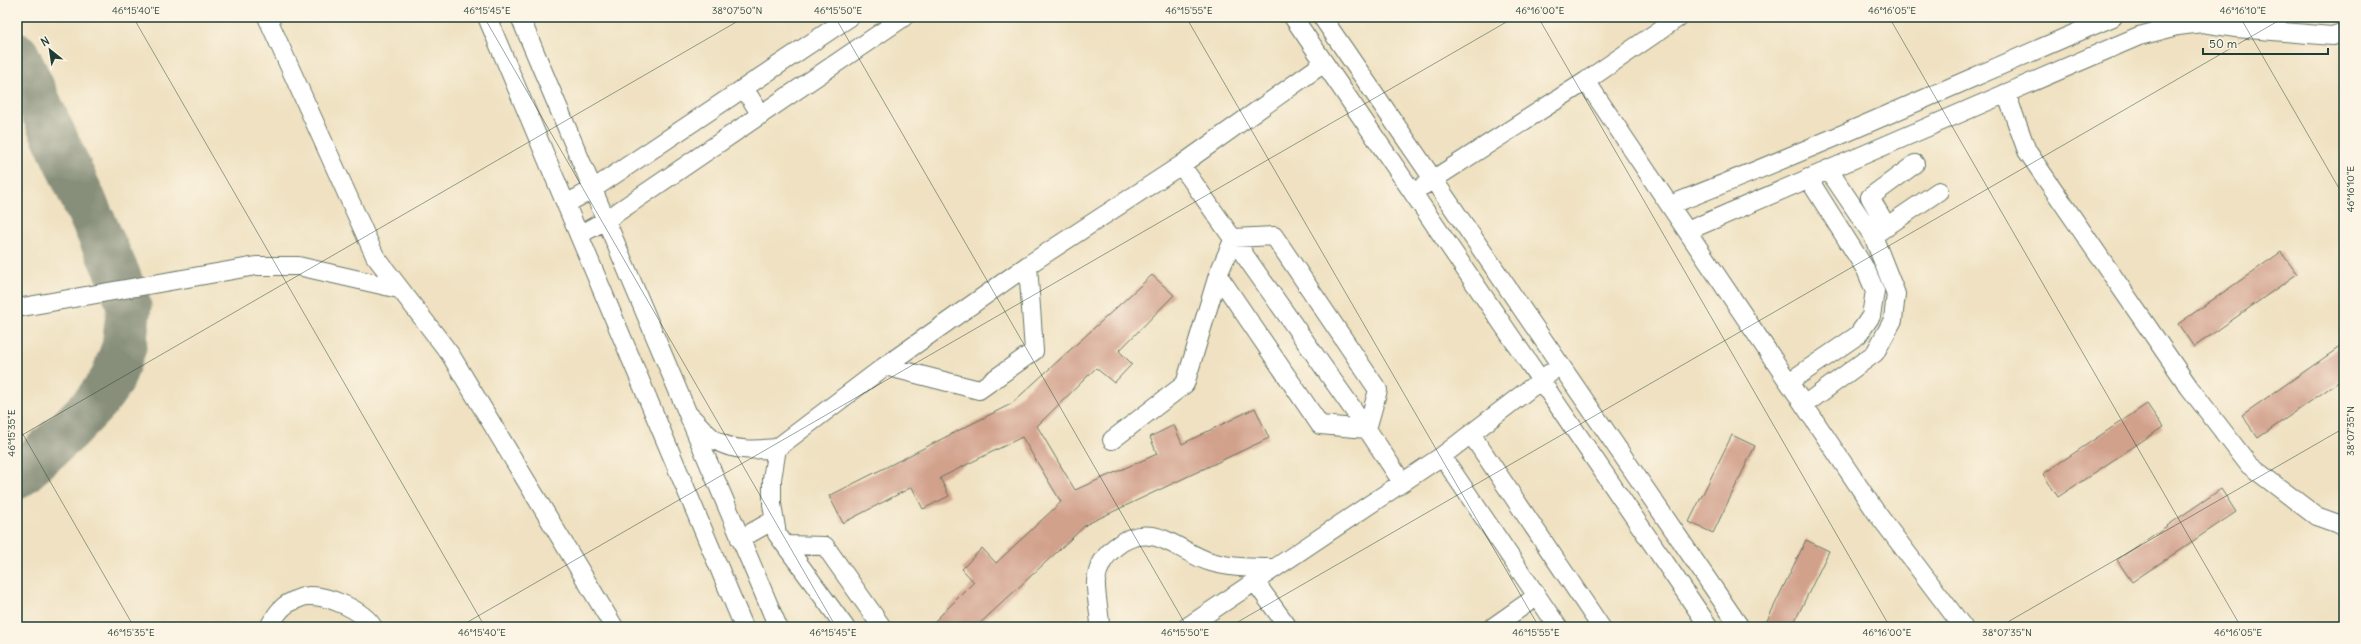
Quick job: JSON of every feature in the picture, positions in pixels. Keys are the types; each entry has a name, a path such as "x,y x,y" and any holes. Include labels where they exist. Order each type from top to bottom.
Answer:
{"lane":[{"path":"267,17 375,256 450,354 614,627"},
{"path":"487,17 744,627"},
{"path":"520,17 778,627"},
{"path":"566,204 593,189 850,17"},
{"path":"579,235 606,220 904,17"},
{"path":"1293,17 1709,627"},
{"path":"1322,17 1740,627"},
{"path":"1413,193 1586,81 1679,17"},
{"path":"1670,205 1782,161 1941,90 2112,17"},
{"path":"1687,231 2139,36 2202,20 2236,28 2332,36 2344,32"},
{"path":"688,414 715,440 736,448 758,450 776,448 885,366 1028,265 1181,165 1324,63"},
{"path":"1586,81 1876,512 1964,627"},
{"path":"744,88 761,115"},
{"path":"2006,93 2027,151 2189,387 2249,465 2316,516 2344,526"},
{"path":"1804,405 1875,353 1893,320 1896,294 1870,197 1915,164"},
{"path":"1181,165 1234,238 1367,429 1402,482"},
{"path":"1828,170 1880,231"},
{"path":"1789,382 1858,335 1871,316 1874,291 1866,270 1808,178"},
{"path":"1880,231 1940,191"},
{"path":"1234,238 1274,236 1378,390 1367,429"},
{"path":"1112,440 1185,384 1218,275 1234,238"},
{"path":"885,366 979,390 1034,351 1028,265"},
{"path":"17,308 256,266 298,266 399,289"},
{"path":"1218,275 1320,425 1367,429"},
{"path":"1187,627 1442,456 1540,380 1561,366"},
{"path":"1471,434 1601,627"},
{"path":"776,448 772,479 774,520 777,534 845,627"},
{"path":"1442,456 1558,627"},
{"path":"740,539 774,520"},
{"path":"1100,627 1096,582 1103,561 1114,546 1133,537 1152,536 1210,562 1240,568 1275,568"},
{"path":"785,545 824,546 882,627"},
{"path":"1255,582 1288,627"},
{"path":"269,627 275,616 290,602 308,596 344,604 369,620 373,627"},
{"path":"1493,627 1537,596"}],"building":[{"path":"2281,252 2297,274 2194,347 2178,324"},
{"path":"1152,275 1174,295 1119,351 1132,364 1114,383 1096,368 1037,426 1075,490 1157,454 1150,437 1174,425 1182,444 1255,408 1269,438 1087,524 976,627 929,627 974,582 962,569 982,548 996,563 1061,502 1022,437 940,478 949,496 923,509 912,487 843,523 829,496 1011,404"},
{"path":"2344,344 2344,378 2258,438 2242,415"},
{"path":"2147,404 2163,427 2058,497 2043,474"},
{"path":"1732,435 1755,446 1713,533 1689,522"},
{"path":"2221,489 2236,512 2132,582 2117,560"},
{"path":"1806,540 1829,551 1792,627 1764,627"}],"taxiway":[{"path":"17,55 118,275 129,306 124,347 112,380 96,402 70,429 17,477"}]}
